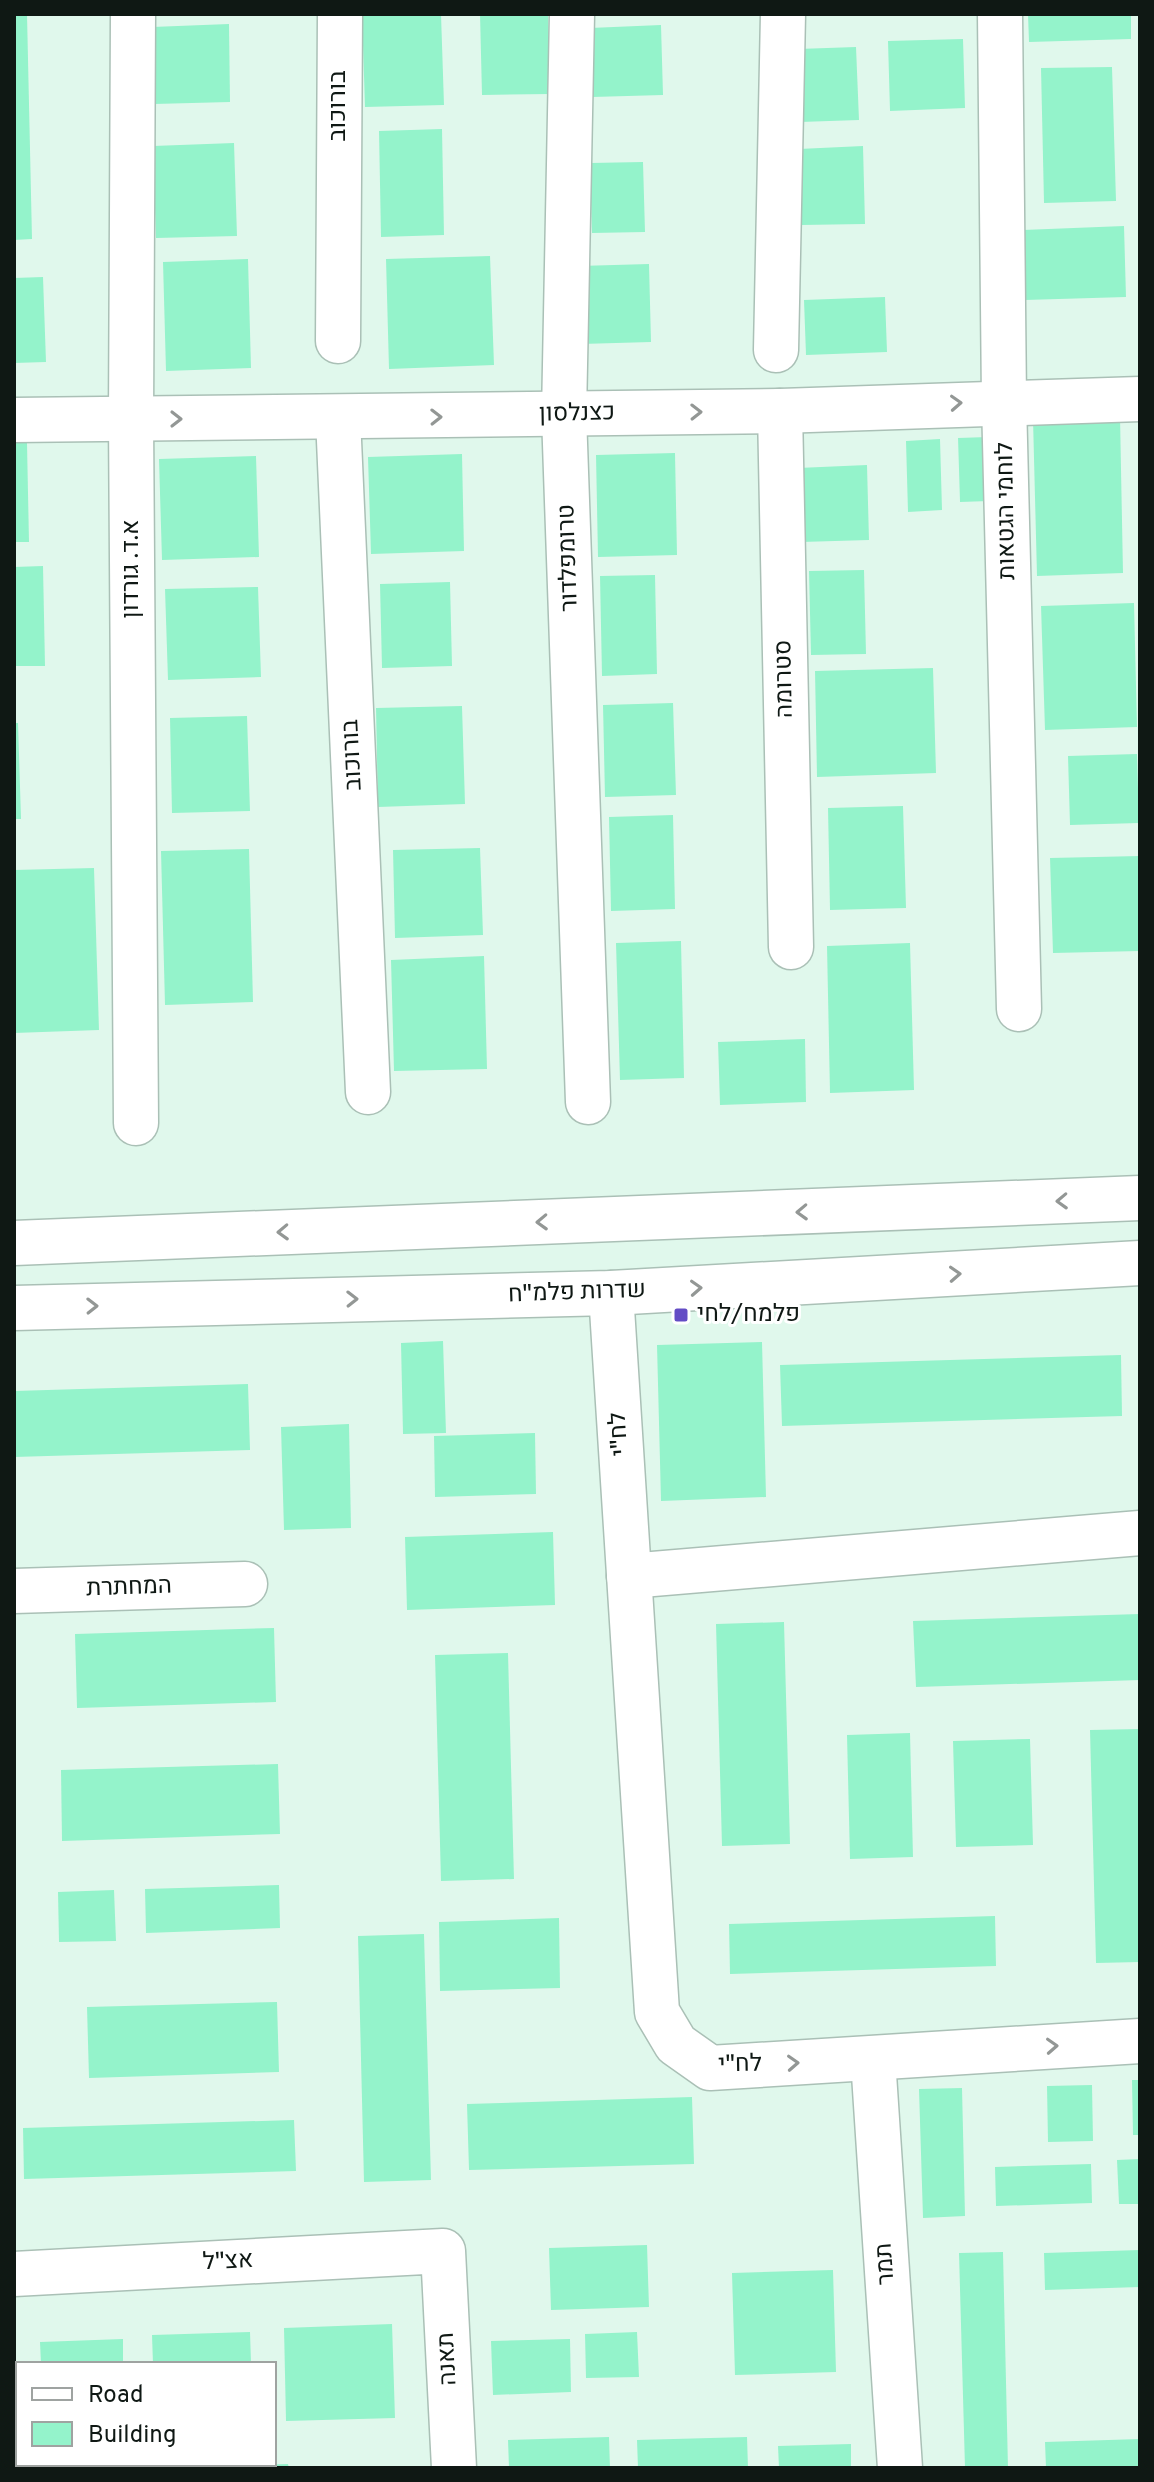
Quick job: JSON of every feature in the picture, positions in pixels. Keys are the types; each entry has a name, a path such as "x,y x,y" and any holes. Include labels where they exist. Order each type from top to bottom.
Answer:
{"street":[{"name":"א.ד. גורדון","path":"133,14 131,419 136,1123"},
{"name":"בורוכוב","path":"338,341 340,14"},
{"name":"טרומפלדור","path":"572,14 564,415 588,1102"},
{"path":"776,350 783,14"},
{"name":"לוחמי הגטאות","path":"1000,14 1004,401 1019,1009"},
{"name":"כצנלסון","path":"14,420 780,411 1004,401 1140,399"},
{"name":"סטרומה","path":"780,411 791,947"},
{"name":"בורוכוב","path":"338,418 368,1092"},
{"path":"14,1243 1140,1198"},
{"name":"שדרות פלמ\"ח","path":"14,1308 611,1293 1140,1263"},
{"name":"לח\"י","path":"611,1293 657,2012 676,2044 710,2068 1140,2041"},
{"path":"629,1576 1140,1533"},
{"name":"המחתרת","path":"14,1591 245,1584"},
{"name":"תמר","path":"873,2059 900,2468"},
{"name":"אצ\"ל","path":"14,2274 443,2251"},
{"name":"תאנה","path":"443,2251 454,2468"}],"building":[{"path":"14,14 27,14 32,239 14,240"},
{"path":"362,14 441,14 444,105 365,107"},
{"path":"480,14 548,14 550,94 482,95"},
{"path":"1028,14 1131,14 1131,39 1029,42"},
{"path":"229,24 230,102 154,104 152,27"},
{"path":"661,25 663,95 592,97 590,28"},
{"path":"963,39 965,108 890,111 888,41"},
{"path":"856,47 859,120 800,122 798,49"},
{"path":"1112,67 1116,201 1044,203 1041,68"},
{"path":"442,129 444,235 381,237 379,131"},
{"path":"234,143 237,236 156,238 153,146"},
{"path":"863,146 865,224 801,225 799,149"},
{"path":"643,162 645,232 592,233 590,163"},
{"path":"1124,226 1126,297 1025,300 1023,230"},
{"path":"490,256 494,365 389,369 386,259"},
{"path":"248,259 251,368 166,371 163,262"},
{"path":"649,264 651,342 581,344 579,266"},
{"path":"43,277 46,362 14,363 14,278"},
{"path":"885,297 887,352 806,355 804,300"},
{"path":"1120,416 1123,573 1037,576 1033,419"},
{"path":"988,437 989,501 960,502 958,438"},
{"path":"940,439 942,510 908,512 906,441"},
{"path":"14,443 27,443 29,542 14,542"},
{"path":"675,453 677,555 598,557 596,455"},
{"path":"462,454 464,551 371,554 368,457"},
{"path":"256,456 259,557 162,560 159,459"},
{"path":"867,465 869,540 801,542 798,468"},
{"path":"43,566 45,666 14,666 14,567"},
{"path":"864,570 866,654 811,655 809,571"},
{"path":"655,575 657,674 602,676 600,576"},
{"path":"450,582 452,666 382,668 380,584"},
{"path":"258,587 261,677 168,680 165,589"},
{"path":"1134,603 1137,727 1045,730 1041,606"},
{"path":"933,668 936,773 817,777 815,671"},
{"path":"673,703 676,795 605,797 603,705"},
{"path":"462,706 465,804 378,807 376,708"},
{"path":"247,716 250,811 172,813 170,718"},
{"path":"14,723 18,723 21,819 14,819"},
{"path":"1137,754 1139,823 1070,825 1068,756"},
{"path":"903,806 906,908 830,910 828,808"},
{"path":"673,815 675,909 611,911 609,817"},
{"path":"480,848 483,935 395,938 393,850"},
{"path":"249,849 253,1002 165,1005 161,851"},
{"path":"1140,856 1140,951 1053,953 1050,858"},
{"path":"94,868 99,1030 14,1033 14,870"},
{"path":"681,941 684,1078 620,1080 616,943"},
{"path":"910,943 914,1090 830,1093 827,946"},
{"path":"484,956 487,1069 394,1071 391,960"},
{"path":"805,1039 806,1102 720,1105 718,1042"},
{"path":"443,1341 446,1433 403,1434 401,1343"},
{"path":"762,1342 766,1497 661,1501 657,1345"},
{"path":"1121,1355 1122,1416 782,1426 780,1365"},
{"path":"248,1384 250,1450 14,1457 14,1391"},
{"path":"349,1424 351,1528 284,1530 281,1427"},
{"path":"535,1433 536,1494 435,1497 434,1436"},
{"path":"553,1532 555,1605 407,1610 405,1537"},
{"path":"1140,1614 1140,1680 916,1687 913,1621"},
{"path":"784,1622 790,1844 722,1846 716,1624"},
{"path":"274,1628 276,1702 77,1708 75,1634"},
{"path":"508,1653 514,1879 441,1881 435,1655"},
{"path":"1140,1729 1140,1962 1096,1963 1090,1730"},
{"path":"910,1733 913,1857 850,1859 847,1735"},
{"path":"1030,1739 1033,1845 956,1847 953,1741"},
{"path":"278,1764 280,1834 62,1841 61,1770"},
{"path":"279,1885 280,1928 146,1933 145,1889"},
{"path":"114,1890 116,1941 59,1942 58,1892"},
{"path":"995,1916 996,1966 730,1974 729,1924"},
{"path":"559,1918 560,1988 440,1991 439,1922"},
{"path":"424,1934 431,2180 364,2182 358,1936"},
{"path":"277,2002 279,2072 89,2078 87,2007"},
{"path":"1132,2080 1140,2080 1140,2135 1133,2135"},
{"path":"1092,2085 1093,2141 1048,2142 1047,2086"},
{"path":"962,2088 965,2216 923,2218 919,2089"},
{"path":"692,2097 694,2164 469,2170 467,2104"},
{"path":"294,2120 296,2171 24,2179 23,2128"},
{"path":"1140,2159 1140,2204 1119,2204 1117,2160"},
{"path":"1091,2164 1092,2203 996,2206 995,2167"},
{"path":"647,2245 649,2307 551,2310 549,2248"},
{"path":"1140,2250 1140,2287 1045,2290 1044,2253"},
{"path":"1003,2252 1008,2468 965,2468 959,2253"},
{"path":"833,2270 836,2372 735,2375 732,2273"},
{"path":"392,2324 395,2418 286,2421 284,2328"},
{"path":"250,2332 251,2362 153,2362 152,2335"},
{"path":"637,2332 639,2377 586,2378 585,2334"},
{"path":"123,2339 123,2362 41,2362 40,2342"},
{"path":"570,2339 571,2392 493,2395 491,2341"},
{"path":"609,2437 610,2468 509,2468 508,2440"},
{"path":"747,2437 748,2468 638,2468 637,2440"},
{"path":"1140,2439 1140,2468 1046,2468 1045,2442"},
{"path":"851,2444 851,2468 779,2468 778,2446"},
{"path":"288,2464 289,2468 255,2468 255,2466"}],"place":[{"name":"פלמח/לחי","path":"681,1315"}]}
